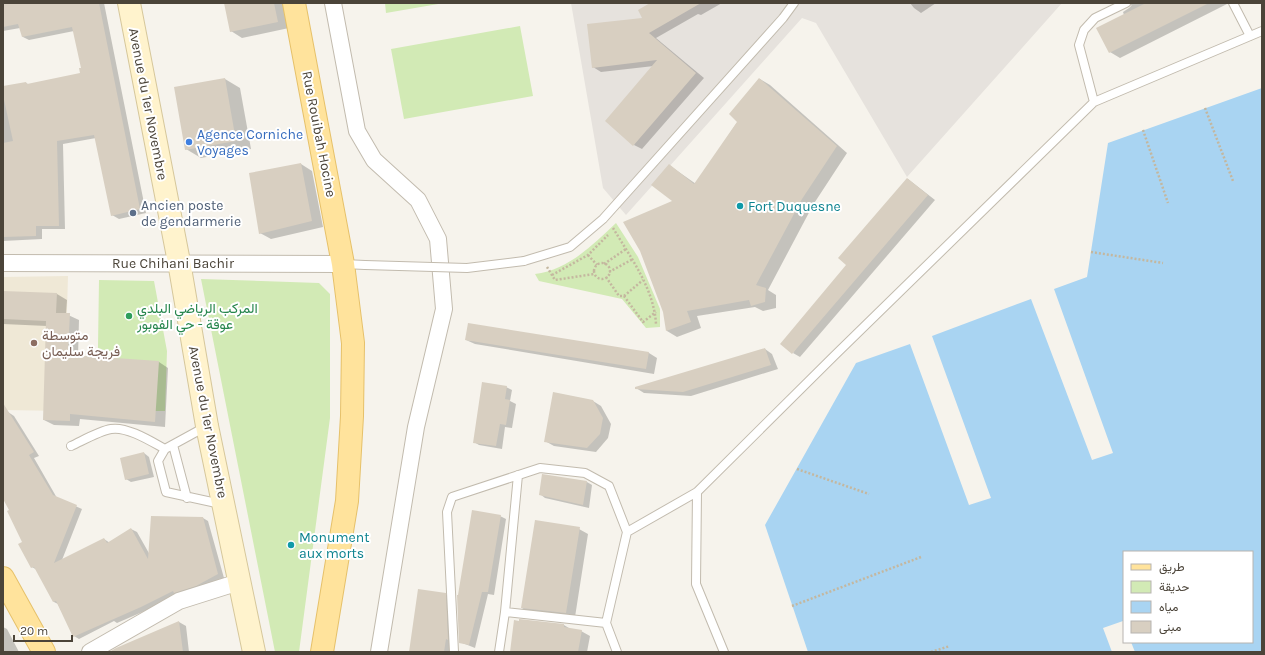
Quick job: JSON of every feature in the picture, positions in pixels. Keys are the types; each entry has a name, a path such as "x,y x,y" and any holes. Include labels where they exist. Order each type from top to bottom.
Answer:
{"main road":[{"name":"Avenue du 1er Novembre","path":"128,3 179,262 207,426 225,504 239,582 254,652"},
{"name":"Rue Rouibah Hocine","path":"294,3 343,264 353,343 352,416 347,501 322,652"},
{"path":"3,578 44,652"}],"street":[{"path":"333,3 357,131 374,160 418,200 438,239 444,309 416,426 379,652"},
{"name":"Rue Chihani Bachir","path":"3,263 179,262 343,264"},
{"path":"90,652 179,602 239,582"}],"lane":[{"path":"343,264 467,268 524,261 570,247 606,216 783,18 794,3"},
{"path":"1094,102 1079,45 1084,30 1095,18 1126,3"},
{"path":"1233,3 1250,36"},
{"path":"627,532 696,492 1094,102 1262,31"},
{"path":"207,426 169,447 158,461 166,492 186,498 225,504"},
{"path":"71,446 111,429 122,430 169,447"},
{"path":"169,447 186,498"},
{"path":"454,652 447,512 452,497 540,468 585,473 609,486 627,532 606,623 617,652"},
{"path":"499,652 505,612 518,475"},
{"path":"696,492 696,584 724,652"},
{"path":"505,612 606,623"}],"path":[{"path":"1205,108 1233,181"},
{"path":"1143,130 1168,203"},
{"path":"606,216 633,259 643,280 656,312 656,324"},
{"path":"597,265 604,264 626,249"},
{"path":"1091,252 1163,263"},
{"path":"588,254 597,265"},
{"path":"541,257 555,280 594,274 600,279 606,278 610,272 633,259"},
{"path":"604,264 608,267 610,272"},
{"path":"594,274 594,269 597,265"},
{"path":"606,278 619,296 624,296 643,322 656,312"},
{"path":"624,296 643,280"},
{"path":"797,469 869,494"},
{"path":"792,606 921,557"},
{"path":"931,652 950,646"}],"shaded area":[{"path":"571,3 1062,3 907,177 816,23 802,18 626,215 603,188"},
{"name":"متوسطة فريجة سليمان","path":"68,276 64,411 3,410 3,277"}],"green space":[{"path":"385,3 444,3 386,13"},
{"path":"520,26 533,96 404,119 391,49"},
{"path":"616,223 638,257 660,309 660,327 646,328 622,299 539,281 535,274 547,272 569,262 589,248"},
{"path":"201,279 319,283 330,294 330,418 299,652 275,652"},
{"name":"المركب الرياضي البلدي عوقة - حي الفوبور","path":"99,280 154,281 167,351 165,411 97,411"}],"water":[{"path":"1262,88 1262,652 1135,652 1131,643 1253,643 1253,551 1123,551 1123,621 1103,628 1112,652 808,652 765,525 856,363 910,344 969,505 991,498 932,336 1031,299 1092,460 1113,453 1054,289 1087,277 1108,143"}],"building":[{"path":"3,3 99,3 140,209 111,216 94,135 57,141 59,226 36,226 36,236 3,237 3,143 13,141 3,95 3,86 26,82 27,84 80,73 79,68 81,68 72,27 22,37 18,24 3,27"},
{"path":"224,3 274,3 278,22 230,32"},
{"path":"650,3 701,3 649,33 696,73 633,146 605,121 657,60 592,68 587,24 642,18 638,10"},
{"path":"1146,3 1209,3 1109,53 1096,28"},
{"path":"225,78 236,141 185,150 174,87"},
{"name":"Fort Duquesne","path":"759,78 837,146 802,199 756,285 766,288 765,302 751,306 749,300 687,311 691,322 666,331 663,312 640,251 623,222 672,201 651,185 669,164 694,184 737,122 729,114"},
{"path":"301,163 312,221 259,234 249,173"},
{"path":"907,178 928,195 792,354 780,344 846,265 838,258"},
{"path":"3,291 57,293 56,313 70,313 68,353 72,353 71,355 159,361 155,422 70,414 70,421 43,420 46,321 3,319"},
{"path":"468,323 649,352 646,369 465,340"},
{"path":"765,348 771,365 683,392 635,389 635,387"},
{"path":"482,382 507,386 505,399 510,400 506,425 500,424 496,446 473,443"},
{"path":"553,392 593,400 603,418 600,434 587,448 544,442"},
{"path":"3,403 34,452 29,455 53,495 77,505 54,563 104,538 107,543 131,528 148,559 151,516 203,517 218,574 196,586 174,593 173,591 73,637 56,601 53,602 34,567 31,568 18,544 22,542 3,499"},
{"path":"144,452 149,474 125,480 120,458"},
{"path":"542,474 587,481 583,505 539,495"},
{"path":"472,510 501,515 488,592 482,592 469,645 459,643 457,595"},
{"path":"535,520 580,527 566,613 521,608"},
{"path":"418,589 446,593 448,640 446,639 444,652 409,652"},
{"path":"519,619 564,624 564,627 582,630 578,652 510,652 514,620 519,621"},
{"path":"179,621 183,652 109,652 116,648"}],"place":[{"name":"Agence Corniche Voyages","path":"189,142"},
{"name":"Fort Duquesne","path":"740,206"},
{"name":"Ancien poste de gendarmerie","path":"133,213"},
{"name":"المركب الرياضي البلدي عوقة - حي الفوبور","path":"129,316"},
{"name":"متوسطة فريجة سليمان","path":"34,343"},
{"name":"Monument aux morts","path":"291,545"}]}
